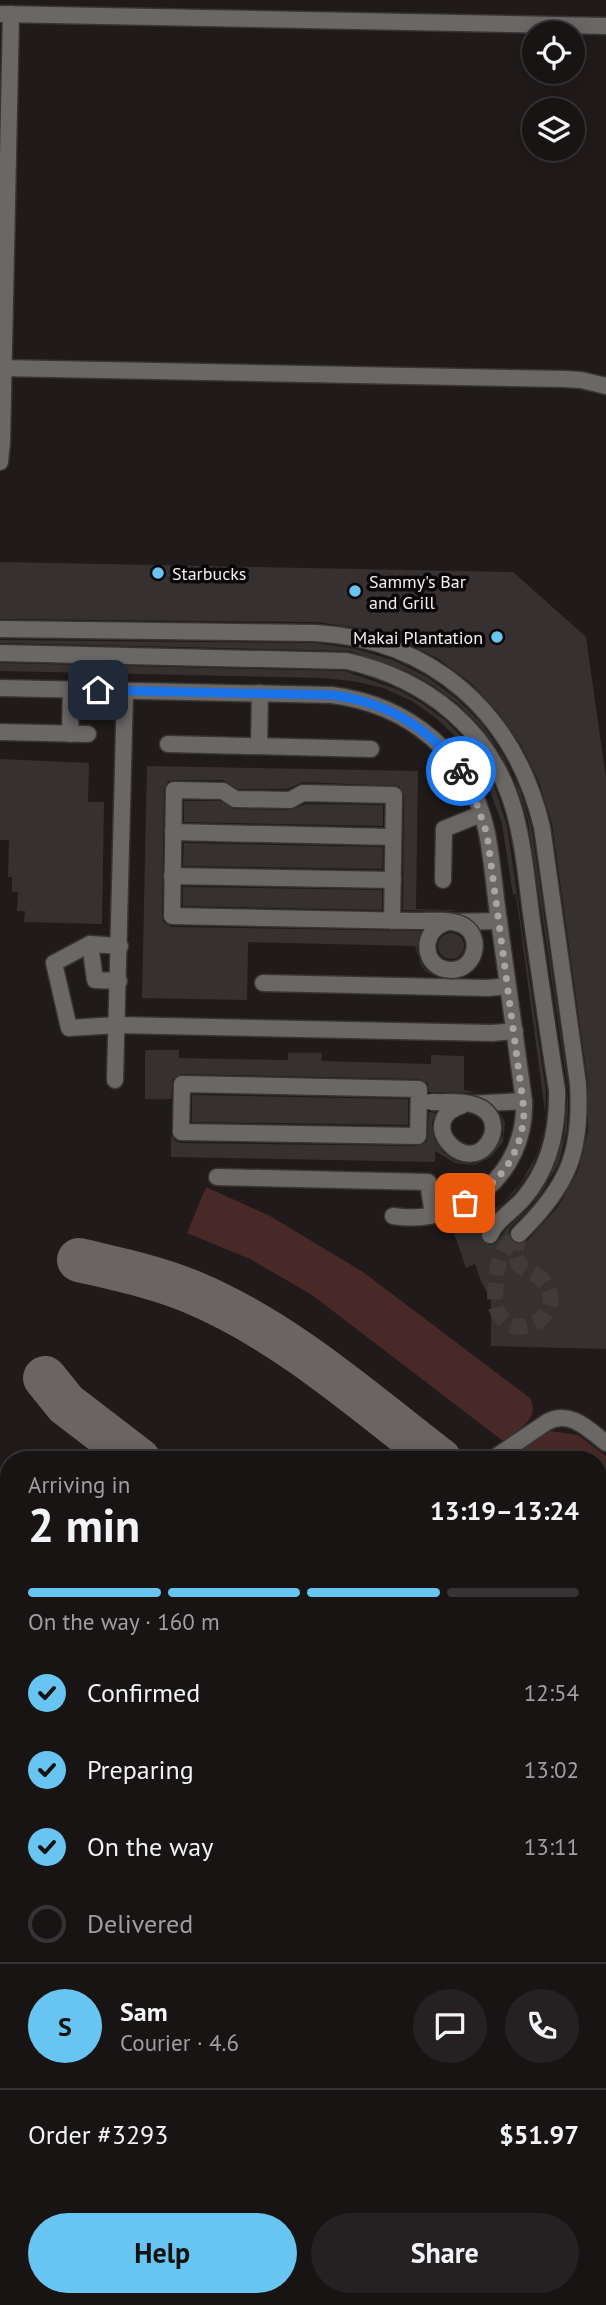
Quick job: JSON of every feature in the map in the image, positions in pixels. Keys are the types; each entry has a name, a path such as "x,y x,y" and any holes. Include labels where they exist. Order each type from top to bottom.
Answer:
{"lane":[{"path":"0,462 5,14 131,8 606,26"},
{"path":"2,368 565,379 606,386"},
{"path":"0,629 316,633 352,637 390,647 423,663 456,684 482,709 514,752 535,798 542,827 578,1084 579,1127 568,1169 548,1203 519,1234"},
{"path":"0,653 347,661 380,670 412,684 440,702 476,738 495,766 515,813 557,1090 553,1140 542,1171 524,1198 495,1224 490,1234"},
{"path":"0,688 349,697 386,708 405,718 422,729 450,757 472,790 487,834 524,1101 524,1120 519,1143 499,1179 480,1195 433,1215 411,1219 393,1216"},
{"path":"70,734 71,689"},
{"path":"115,1080 125,691"},
{"path":"259,746 260,693"},
{"path":"0,732 88,734"},
{"path":"169,744 372,749"},
{"path":"392,921 394,795 303,793 290,800 235,799 223,792 174,790 172,916 392,921 416,921 452,922 461,924 472,933 475,947 474,954 465,965 451,970 437,965 429,954 427,945 439,924 448,922 499,922"},
{"path":"443,880 444,829 481,814"},
{"path":"173,832 393,837"},
{"path":"172,876 393,880"},
{"path":"120,946 90,944 54,963 69,1028 118,1025 492,1033 514,1031"},
{"path":"90,944 94,980 119,981"},
{"path":"263,983 488,988 508,986"},
{"path":"182,1084 419,1089 425,1102 418,1136 181,1132 182,1084"},
{"path":"425,1102 477,1105 489,1114 494,1128 492,1136 483,1149 469,1153 451,1147 443,1133 446,1117 455,1107 463,1105 524,1101"},
{"path":"216,1177 428,1182 433,1215"},
{"path":"504,1451 552,1419 558,1418 573,1419 606,1443"}],"shaded area":[{"path":"206,1187 270,1216 363,1272 530,1398 533,1412 530,1418 503,1441 312,1295 250,1259 187,1233"},
{"path":"550,1431 578,1435 599,1451 520,1451"}],"building":[{"path":"0,562 513,572 586,637 606,778 606,1349 491,1346 491,1300 475,1264 466,1268 454,1233 464,1230 463,1227 502,1204 521,1183 536,1156 543,1129 536,1158 531,1170 515,1192 489,1217 480,1231 482,1241 490,1245 496,1243 508,1227 531,1206 549,1179 564,1136 568,1090 567,1129 559,1163 541,1194 528,1210 511,1227 509,1231 511,1241 521,1244 527,1241 558,1207 578,1171 588,1131 588,1084 552,824 539,782 521,745 498,712 471,683 437,658 402,641 360,628 316,622 0,619"},
{"path":"0,640 315,643 356,649 393,660 427,677 456,698 482,724 503,755 520,790 532,829 568,1090 528,821 513,776 498,749 458,704 407,671 350,651 0,643"},
{"path":"0,663 345,671 399,690 445,720 464,739 480,761 494,785 507,826 546,1091 545,1118 544,1123 545,1112 516,894 513,895 502,824 486,780 460,741 437,719 412,701 383,688 353,681 322,678 0,671"},
{"path":"0,759 89,763 88,802 104,802 102,924 24,922 25,911 17,911 18,892 12,892 12,877 8,877 9,840 0,840"},
{"path":"147,766 418,771 416,909 460,911 403,910 404,795 399,786 303,782 287,789 238,789 223,780 174,780 168,781 164,790 162,916 163,922 172,927 421,931 417,947 419,959 425,969 435,976 425,971 420,963 415,946 248,942 247,1000 142,998"},
{"path":"184,801 220,801 235,809 290,810 306,804 383,805 383,826 184,822"},
{"path":"184,843 383,847 382,869 183,866"},
{"path":"183,887 382,890 382,910 183,906"},
{"path":"451,933 460,937 464,946 460,955 451,959 442,955 438,946 442,937"},
{"path":"145,1050 179,1050 179,1058 288,1060 288,1053 322,1053 321,1061 431,1064 431,1055 464,1056 464,1090 477,1093 429,1092 428,1083 419,1079 182,1074 173,1079 171,1099 145,1099"},
{"path":"192,1095 408,1099 408,1125 192,1122"},
{"path":"429,1112 436,1113 432,1123 435,1140 443,1152 456,1161 473,1164 490,1156 503,1136 500,1113 505,1123 503,1142 491,1157 474,1165 455,1163 435,1151 435,1162 171,1157 171,1135 175,1141 181,1143 418,1146 427,1141"}],"taxiway":[{"path":"79,1260 192,1292 259,1326 351,1390 429,1451"},
{"path":"45,1378 66,1404 127,1451"}],"tunnel":[{"path":"519,1234 515,1253 519,1265 542,1280 551,1295 550,1307 544,1316 523,1326 512,1325 503,1319 495,1301 499,1261 505,1249 519,1234"}],"way so far":[{"path":"461,771 472,790 487,834 524,1101 524,1120 519,1143 507,1168 491,1187 465,1203"}],"place":[{"name":"Starbucks","path":"158,573"},
{"name":"Sammy's Bar and Grill","path":"355,591"},
{"name":"Makai Plantation","path":"497,637"}],"route":[{"path":"98,690 349,697 386,708 422,729 461,771"}]}
